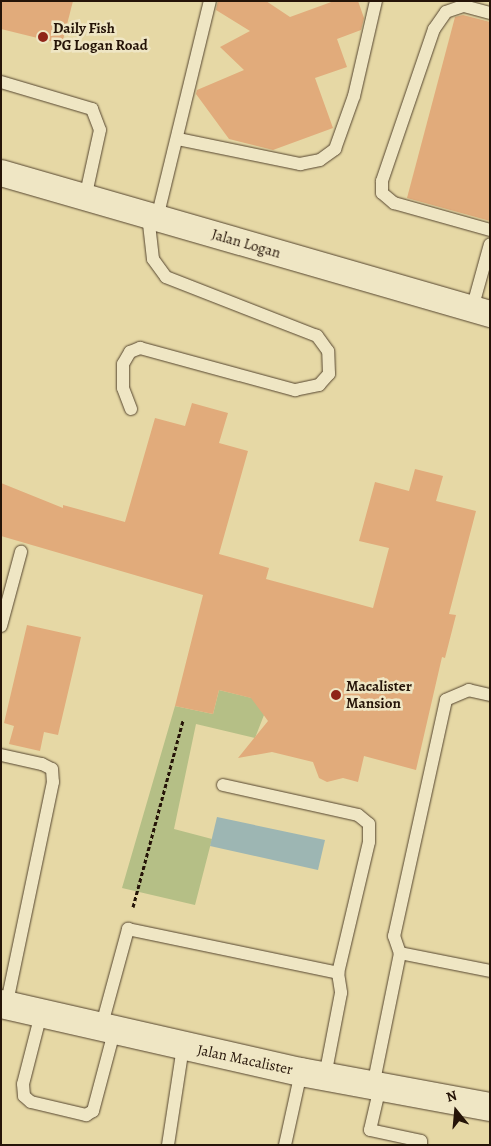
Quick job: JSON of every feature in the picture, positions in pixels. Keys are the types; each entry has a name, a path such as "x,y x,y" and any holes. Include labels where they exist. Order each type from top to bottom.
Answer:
{"main road":[{"name":"Jalan Macalister","path":"4,1005 183,1047 376,1087 490,1107"}],"street":[{"name":"Jalan Logan","path":"1,173 481,311"}],"lane":[{"path":"131,409 123,388 123,364 130,352 140,348 295,390 319,384 329,374 328,351 318,336 166,277 153,259 153,217 178,139 210,1"},
{"path":"178,139 300,164 328,154 335,149 354,96 376,1"},
{"path":"490,13 463,6 446,12 434,29 382,181 382,193 394,203 490,230"},
{"path":"1,82 92,109 100,130 85,198"},
{"path":"481,311 490,244"},
{"path":"1,626 21,552"},
{"path":"421,1145 421,1141 370,1130 400,952 394,936 446,700 469,690 490,695"},
{"path":"1,755 42,764 52,769 54,782 4,1005"},
{"path":"223,785 358,814 369,824 369,842 338,973 341,994 313,1074 285,1145"},
{"path":"41,1014 23,1084 24,1096 31,1102 86,1115 93,1112 107,1030 128,928 338,973"},
{"path":"400,952 490,971"},
{"path":"168,1145 183,1047"}],"path":[{"path":"128,928 183,722"}],"green space":[{"path":"219,690 260,700 264,715 255,738 196,724 174,829 212,839 195,905 122,888 175,706 213,714"}],"water":[{"path":"217,817 325,840 318,870 210,846"}],"building":[{"path":"1,1 73,1 62,44 1,29"},
{"path":"218,1 266,1 290,17 334,1 358,1 364,18 361,30 337,39 347,67 315,78 333,128 273,150 229,139 196,94 197,90 244,70 220,47 250,31 216,10"},
{"path":"463,15 490,22 490,221 407,198 455,17"},
{"path":"192,403 228,413 219,443 248,451 219,554 269,568 266,579 373,608 389,548 359,541 375,482 409,491 415,469 443,476 436,501 476,511 449,614 456,615 445,658 442,657 416,770 364,756 358,782 343,778 327,782 319,778 313,762 272,752 238,758 268,721 251,698 219,690 213,714 175,706 203,595 1,536 1,483 63,508 63,505 125,522 155,418 185,426"},
{"path":"27,625 81,637 58,735 44,732 40,751 9,744 14,726 4,723"}],"place":[{"name":"Daily Fish PG Logan Road","path":"43,37"},
{"name":"Macalister Mansion","path":"336,695"}]}
